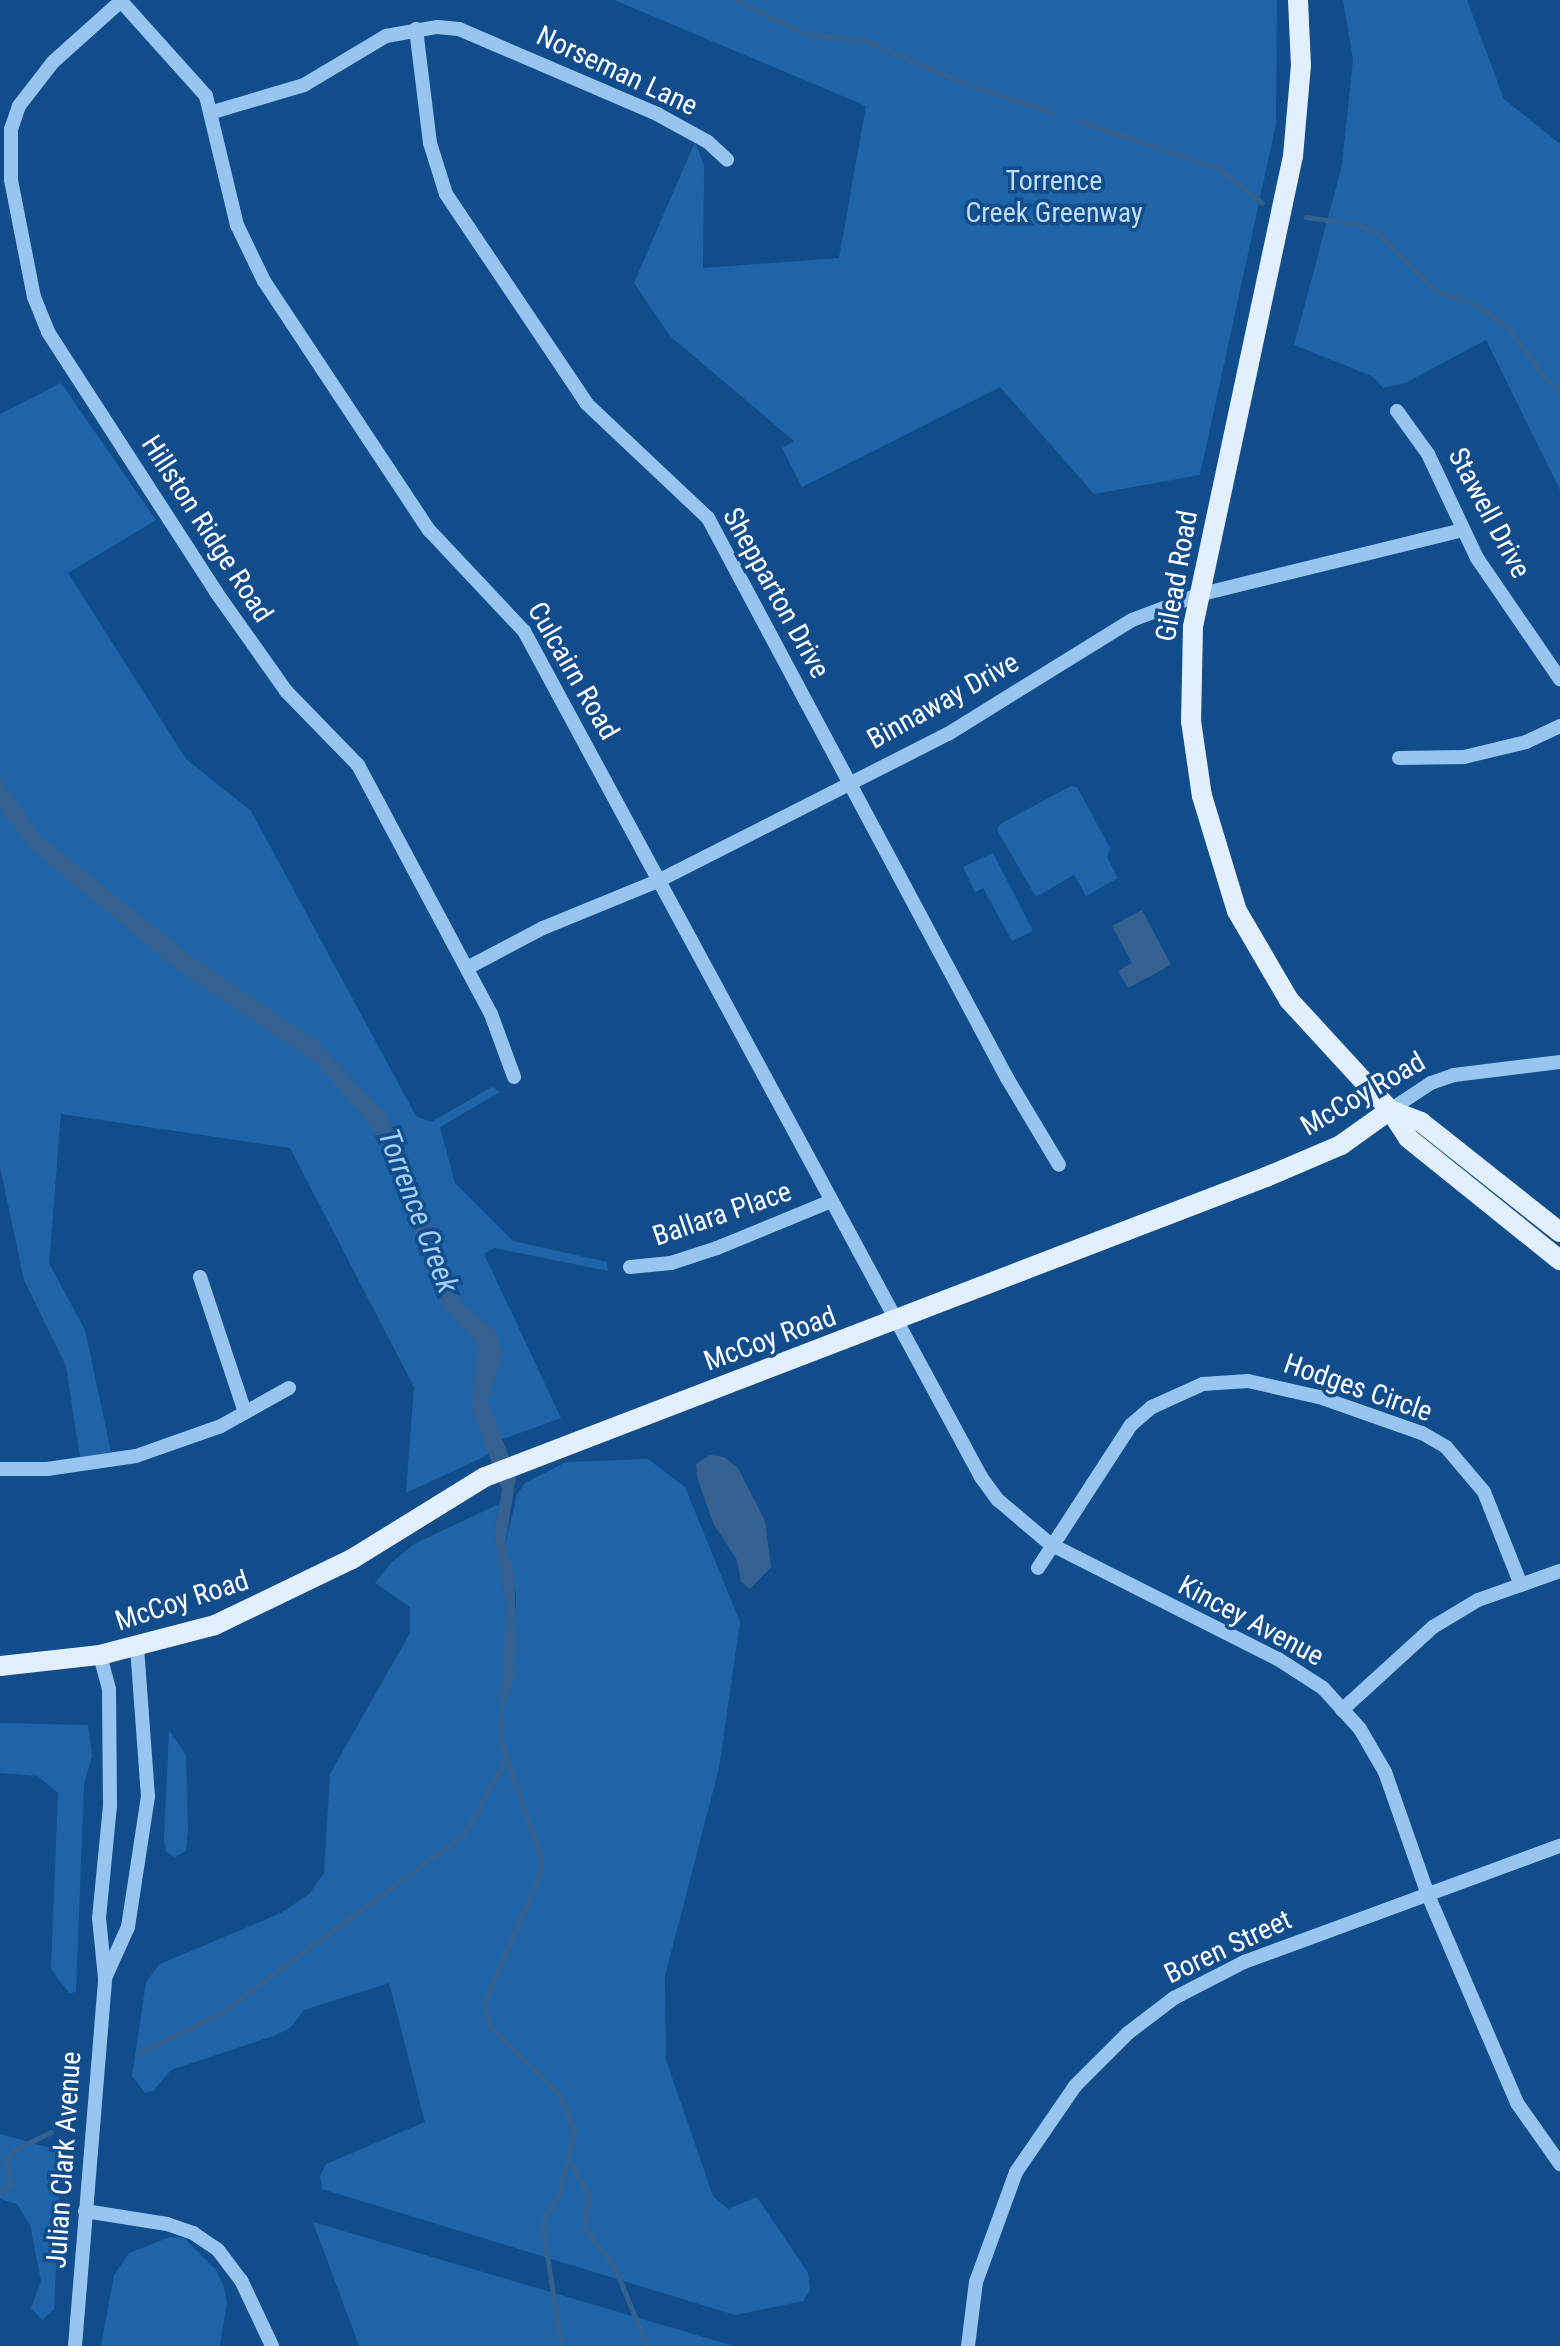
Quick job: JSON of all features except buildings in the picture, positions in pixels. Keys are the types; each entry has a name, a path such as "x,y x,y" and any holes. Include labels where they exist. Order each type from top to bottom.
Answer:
{"main road":[{"name":"Gilead Road","path":"1298,0 1301,65 1293,156 1198,595 1191,721 1208,823 1237,911 1289,1000 1390,1110 1408,1138 1560,1260"},
{"name":"Gilead Road","path":"1390,1110 1421,1122 1560,1232"},
{"name":"McCoy Road","path":"0,1666 137,1648 215,1625 276,1599 485,1477 896,1322 1291,1166 1341,1145 1390,1110"}],"street":[{"name":"Culcairn Road","path":"120,0 191,74 213,112 237,225 257,270 429,530 524,631 896,1322"},
{"name":"Hillston Ridge Road","path":"120,0 53,62 19,106 11,129 11,180 34,297 62,355 216,592 286,691 358,765 491,1014 514,1077"},
{"name":"Norseman Lane","path":"213,112 304,85 386,36 416,29 459,29 657,114 708,142 727,160"},
{"name":"Shepparton Drive","path":"416,29 430,143 446,194 587,404 708,518 847,781 1059,1165"},
{"name":"Stawell Drive","path":"1397,411 1428,454 1463,530 1560,679"},
{"name":"Binnaway Drive","path":"467,968 543,928 660,880 847,781 948,734 1132,620 1198,595 1463,530"},
{"path":"1399,758 1464,757 1526,742 1560,726"},
{"name":"McCoy Road","path":"1390,1110 1431,1083 1454,1075 1560,1062"},
{"name":"Ballara Place","path":"630,1267 671,1263 717,1248 829,1202"},
{"path":"200,1277 245,1412"},
{"name":"Kincey Avenue","path":"896,1322 981,1477 998,1500 1050,1544 1278,1659 1323,1688 1342,1710 1385,1772 1428,1895 1517,2103 1560,2164"},
{"name":"Hodges Circle","path":"1038,1568 1111,1449 1152,1407 1203,1384 1248,1381 1319,1397 1422,1433 1446,1447 1484,1492 1521,1585"},
{"path":"0,1469 47,1469 136,1456 186,1440 289,1388"},
{"path":"1342,1710 1433,1627 1478,1600 1560,1571"},
{"name":"Julian Clark Avenue","path":"105,1978 128,1927 148,1797 137,1648"},
{"name":"Julian Clark Avenue","path":"75,2346 105,1978 99,1918 110,1805 109,1718 100,1655"},
{"name":"Boren Street","path":"968,2346 976,2282 1016,2172 1060,2105 1108,2050 1174,1998 1215,1975 1560,1846"},
{"path":"85,2211 167,2224 193,2233 218,2250 241,2280 272,2346"}],"green space":[{"name":"Torrence Creek Greenway","path":"614,0 1277,0 1276,124 1200,475 1094,494 1000,387 802,487 782,448 794,441 670,336 634,283 695,142 704,165 703,268 839,258 866,106"},
{"path":"1343,0 1467,0 1504,99 1560,144 1560,490 1486,340 1405,383 1383,388 1372,376 1294,345 1342,165 1353,59"},
{"path":"61,383 156,520 68,573 186,759 251,811 416,1116 431,1122 492,1087 500,1092 440,1127 455,1183 513,1241 607,1262 608,1271 494,1248 484,1254 561,1418 489,1444 492,1453 406,1493 414,1387 290,1148 61,1114 49,1263 85,1330 111,1452 80,1457 66,1366 24,1280 0,1167 0,414"},
{"path":"1071,786 1077,787 1110,848 1107,857 1118,878 1086,896 1074,875 1036,897 997,830 1000,824"},
{"path":"993,853 1033,931 1012,941 983,888 975,892 963,867"},
{"path":"648,1459 685,1487 740,1622 719,1768 665,1976 666,2060 713,2196 728,2209 757,2197 808,2273 810,2290 803,2301 735,2315 322,2189 320,2176 326,2164 425,2122 389,1983 304,2010 290,2028 276,2035 171,2070 153,2091 145,2093 132,2076 146,1982 160,1964 281,1913 309,1894 324,1873 330,1774 410,1633 410,1607 375,1583 391,1563 414,1544 499,1504 494,1533 507,1607 506,1666 515,1673 516,1594 505,1546 517,1494 525,1483 566,1462"},
{"path":"0,1723 88,1725 92,1756 84,1784 76,1992 69,1993 51,1969 58,1793 38,1776 0,1773"},
{"path":"169,1730 186,1755 186,1851 175,1857 166,1852 164,1838"},
{"path":"0,2134 61,2151 54,2310 42,2320 31,2308 41,2281 30,2225 17,2204 0,2199"},
{"path":"313,2222 734,2346 359,2346"},
{"path":"170,2237 184,2238 216,2270 223,2284 227,2302 220,2346 101,2346 114,2275 129,2253"}],"water":[{"path":"0,778 39,834 190,955 315,1039 387,1115 463,1304 496,1332 503,1353 488,1401 516,1476 505,1546 514,1573 517,1648 515,1673 499,1722 507,1607 494,1533 502,1490 472,1409 478,1345 439,1301 380,1137 316,1063 181,973 31,849 0,809"},
{"path":"1142,910 1171,965 1128,988 1118,971 1132,963 1112,926"},
{"path":"710,1455 724,1457 738,1468 765,1521 771,1567 750,1589 741,1582 737,1560 713,1523 697,1477 696,1464"}],"waterway":[{"path":"735,0 806,34 865,41 972,86 1051,112"},
{"path":"1079,121 1220,169 1262,203"},
{"path":"1306,217 1355,224 1379,234 1436,291 1477,305 1507,327 1546,379 1560,389"},
{"name":"Torrence Creek","path":"500,1717 501,1742 540,1855 540,1874 484,2002 490,2026 559,2094 574,2129 559,2192 542,2223 561,2346"},
{"path":"138,2053 219,2014 464,1834 506,1759"},
{"path":"0,2192 11,2184 6,2160 14,2150 51,2132"},
{"path":"568,2159 588,2193 585,2229 614,2266 647,2346"}]}
